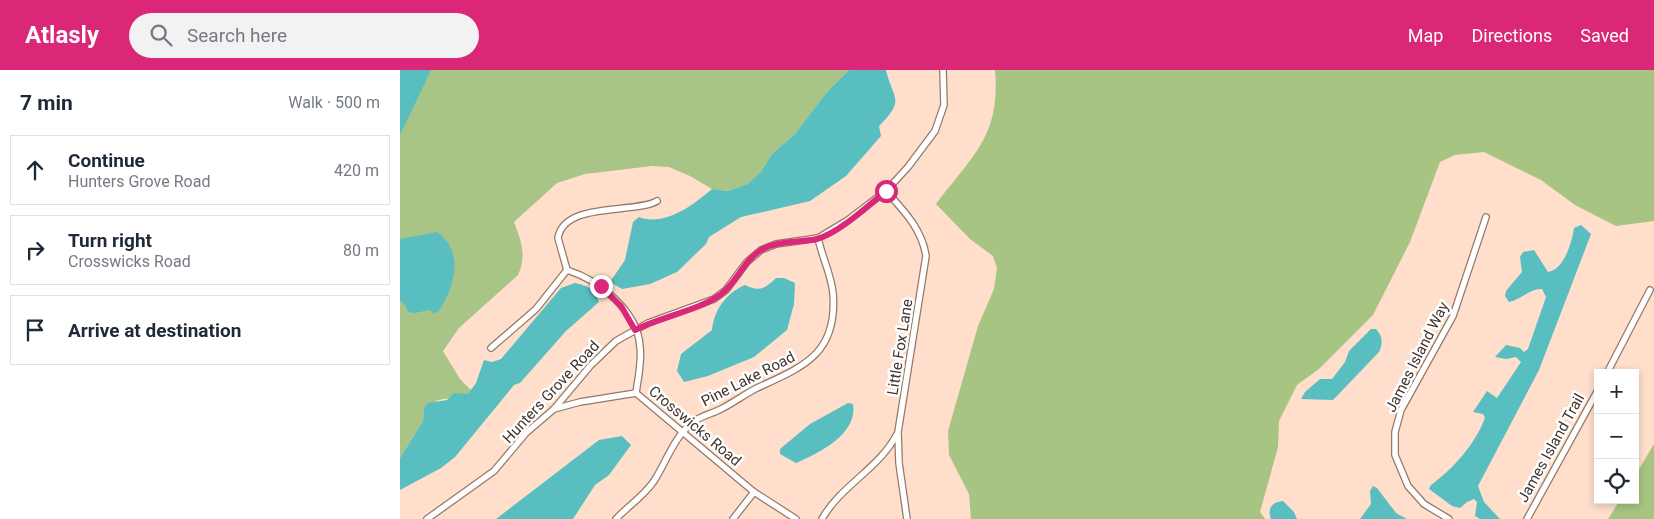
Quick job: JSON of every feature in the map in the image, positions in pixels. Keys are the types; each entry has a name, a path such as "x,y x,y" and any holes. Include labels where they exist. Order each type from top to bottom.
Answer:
{"street":[{"name":"Hunters Grove Road","path":"427,519 494,471 526,433 554,409 601,354 635,330 719,295 731,285 747,262 767,247 818,238 848,220 886,191 908,167 936,131 944,105 945,84 943,70"},
{"name":"Little Fox Lane","path":"886,191 915,226 923,242 926,256 898,432 899,463 907,519"},
{"path":"491,348 536,309 567,270 558,238 560,228 591,212 652,204 657,201"},
{"name":"James Island Way","path":"1449,519 1424,504 1408,486 1396,456 1395,432 1401,410 1453,316 1486,217"},
{"name":"Pine Lake Road","path":"616,519 653,482 670,448 696,420 796,370 816,354 831,324 833,302 832,283 818,238"},
{"name":"Crosswicks Road","path":"567,270 586,277 608,292 621,306 635,330 640,345 636,393 754,492 796,519"},
{"path":"1609,369 1650,290"},
{"path":"554,409 580,402 636,393"},
{"name":"James Island Trail","path":"1527,519 1594,397"},
{"path":"822,519 842,492 880,459 898,432"},
{"path":"734,519 754,492"}],"green space":[{"path":"400,70 849,70 826,93 795,134 772,154 761,172 747,184 728,191 712,189 690,176 669,167 652,166 585,174 557,183 514,222 523,255 518,275 459,328 443,351 460,379 471,390 468,395 438,400 424,408 423,421 400,458"},
{"path":"995,70 1654,70 1654,221 1616,226 1575,205 1541,180 1484,152 1455,155 1440,162 1410,242 1373,315 1319,369 1297,385 1279,421 1278,447 1260,512 1265,519 971,519 969,494 949,455 948,431 978,326 994,289 997,268 993,256 970,239 936,204 972,158 988,129 996,93"},
{"path":"1654,444 1654,519 1608,519 1617,504 1639,504 1639,469"}],"water":[{"path":"400,70 431,70 400,135"},
{"path":"849,70 886,70 894,94 895,104 879,126 881,136 846,176 810,201 741,217 709,237 706,244 677,272 650,284 622,289 610,282 625,260 633,222 639,217 659,219 669,217 687,208 712,189 728,191 747,184 761,172 772,154 795,134 826,93"},
{"path":"1581,225 1591,234 1539,370 1478,486 1484,502 1500,519 1480,519 1475,516 1477,502 1474,499 1460,508 1452,506 1429,489 1456,463 1476,437 1485,418 1483,414 1473,412 1487,391 1497,398 1521,362 1516,357 1506,359 1495,357 1506,345 1520,348 1524,352 1528,349 1546,297 1542,289 1533,290 1509,302 1505,296 1506,291 1522,272 1520,257 1523,252 1534,250 1548,272 1554,270 1566,255 1574,228"},
{"path":"437,232 446,240 451,249 454,260 453,281 438,312 433,313 429,310 415,313 408,312 405,305 400,301 400,239"},
{"path":"776,278 784,278 795,283 794,304 787,330 754,357 708,376 684,382 677,371 681,354 712,330 718,309 727,297 745,285 758,289 768,285"},
{"path":"575,283 591,289 596,294 599,302 566,331 520,383 514,385 455,457 441,468 400,490 400,458 423,421 424,408 428,403 447,400 454,393 468,394 476,383 484,360 492,362 501,359 561,288"},
{"path":"1371,329 1376,329 1381,337 1382,343 1379,352 1333,400 1301,399 1305,392 1320,379 1332,379 1345,362 1349,351"},
{"path":"848,403 853,404 853,415 843,433 835,441 796,463 780,454 780,449 810,424"},
{"path":"622,436 631,445 609,475 595,485 573,519 496,519 599,440"},
{"path":"1373,486 1377,488 1396,513 1407,519 1360,519 1371,504 1370,491"},
{"path":"1283,501 1294,512 1297,519 1271,519 1271,506"}],"route":[{"path":"601,286 621,306 635,330 648,323 714,299 731,285 747,262 761,250 776,244 818,238 864,209 886,191"}]}
